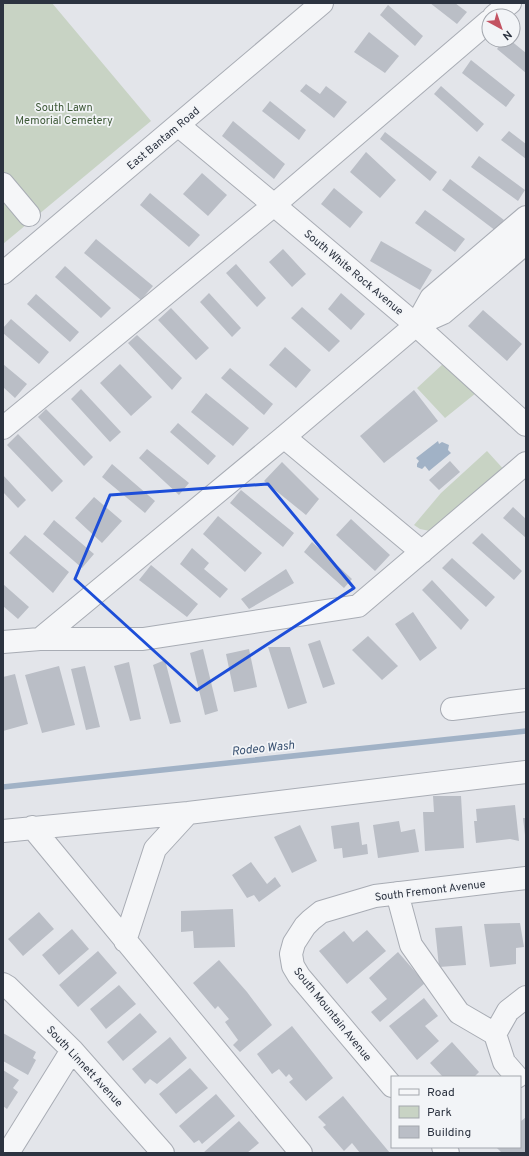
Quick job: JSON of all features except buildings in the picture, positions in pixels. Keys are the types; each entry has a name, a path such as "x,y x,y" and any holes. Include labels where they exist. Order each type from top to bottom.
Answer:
{"street":[{"name":"East Bantam Road","path":"3,273 322,3"},
{"path":"3,428 274,204 481,28"},
{"name":"South White Rock Avenue","path":"178,125 274,204 416,325 526,425"},
{"path":"3,184 29,215"},
{"path":"416,325 431,298 526,217"},
{"path":"40,639 284,437 416,325 443,313 526,243"},
{"path":"284,437 422,552"},
{"path":"3,642 40,639 143,639 358,606 526,463"},
{"path":"452,709 526,700"},
{"path":"3,831 188,813 526,772"},
{"path":"125,941 155,849 188,813"},
{"path":"32,827 301,1153"},
{"name":"South Fremont Avenue","path":"291,943 311,920 321,912 375,896 526,878"},
{"path":"397,893 411,945 458,1013 495,1034 504,1062 516,1076"},
{"name":"South Mountain Avenue","path":"291,943 293,966 299,976 391,1085"},
{"name":"South Linnett Avenue","path":"3,984 8,987 72,1050 163,1153"},
{"path":"495,1034 508,1011 526,997"},
{"path":"8,1153 72,1050"}],"highlighted area":[{"path":"268,484 354,588 197,690 75,579 110,495"}],"green space":[{"name":"South Lawn Memorial Cemetery","path":"3,3 52,3 151,121 3,244"},
{"path":"444,363 476,393 445,418 417,388"},
{"path":"487,451 507,473 430,531 420,529 414,525 441,493"}],"water":[{"path":"438,441 439,444 442,442 449,445 448,450 451,453 429,471 425,466 422,469 417,467 419,461 416,458"}],"waterway":[{"name":"Rodeo Wash","path":"3,787 526,731"}]}
